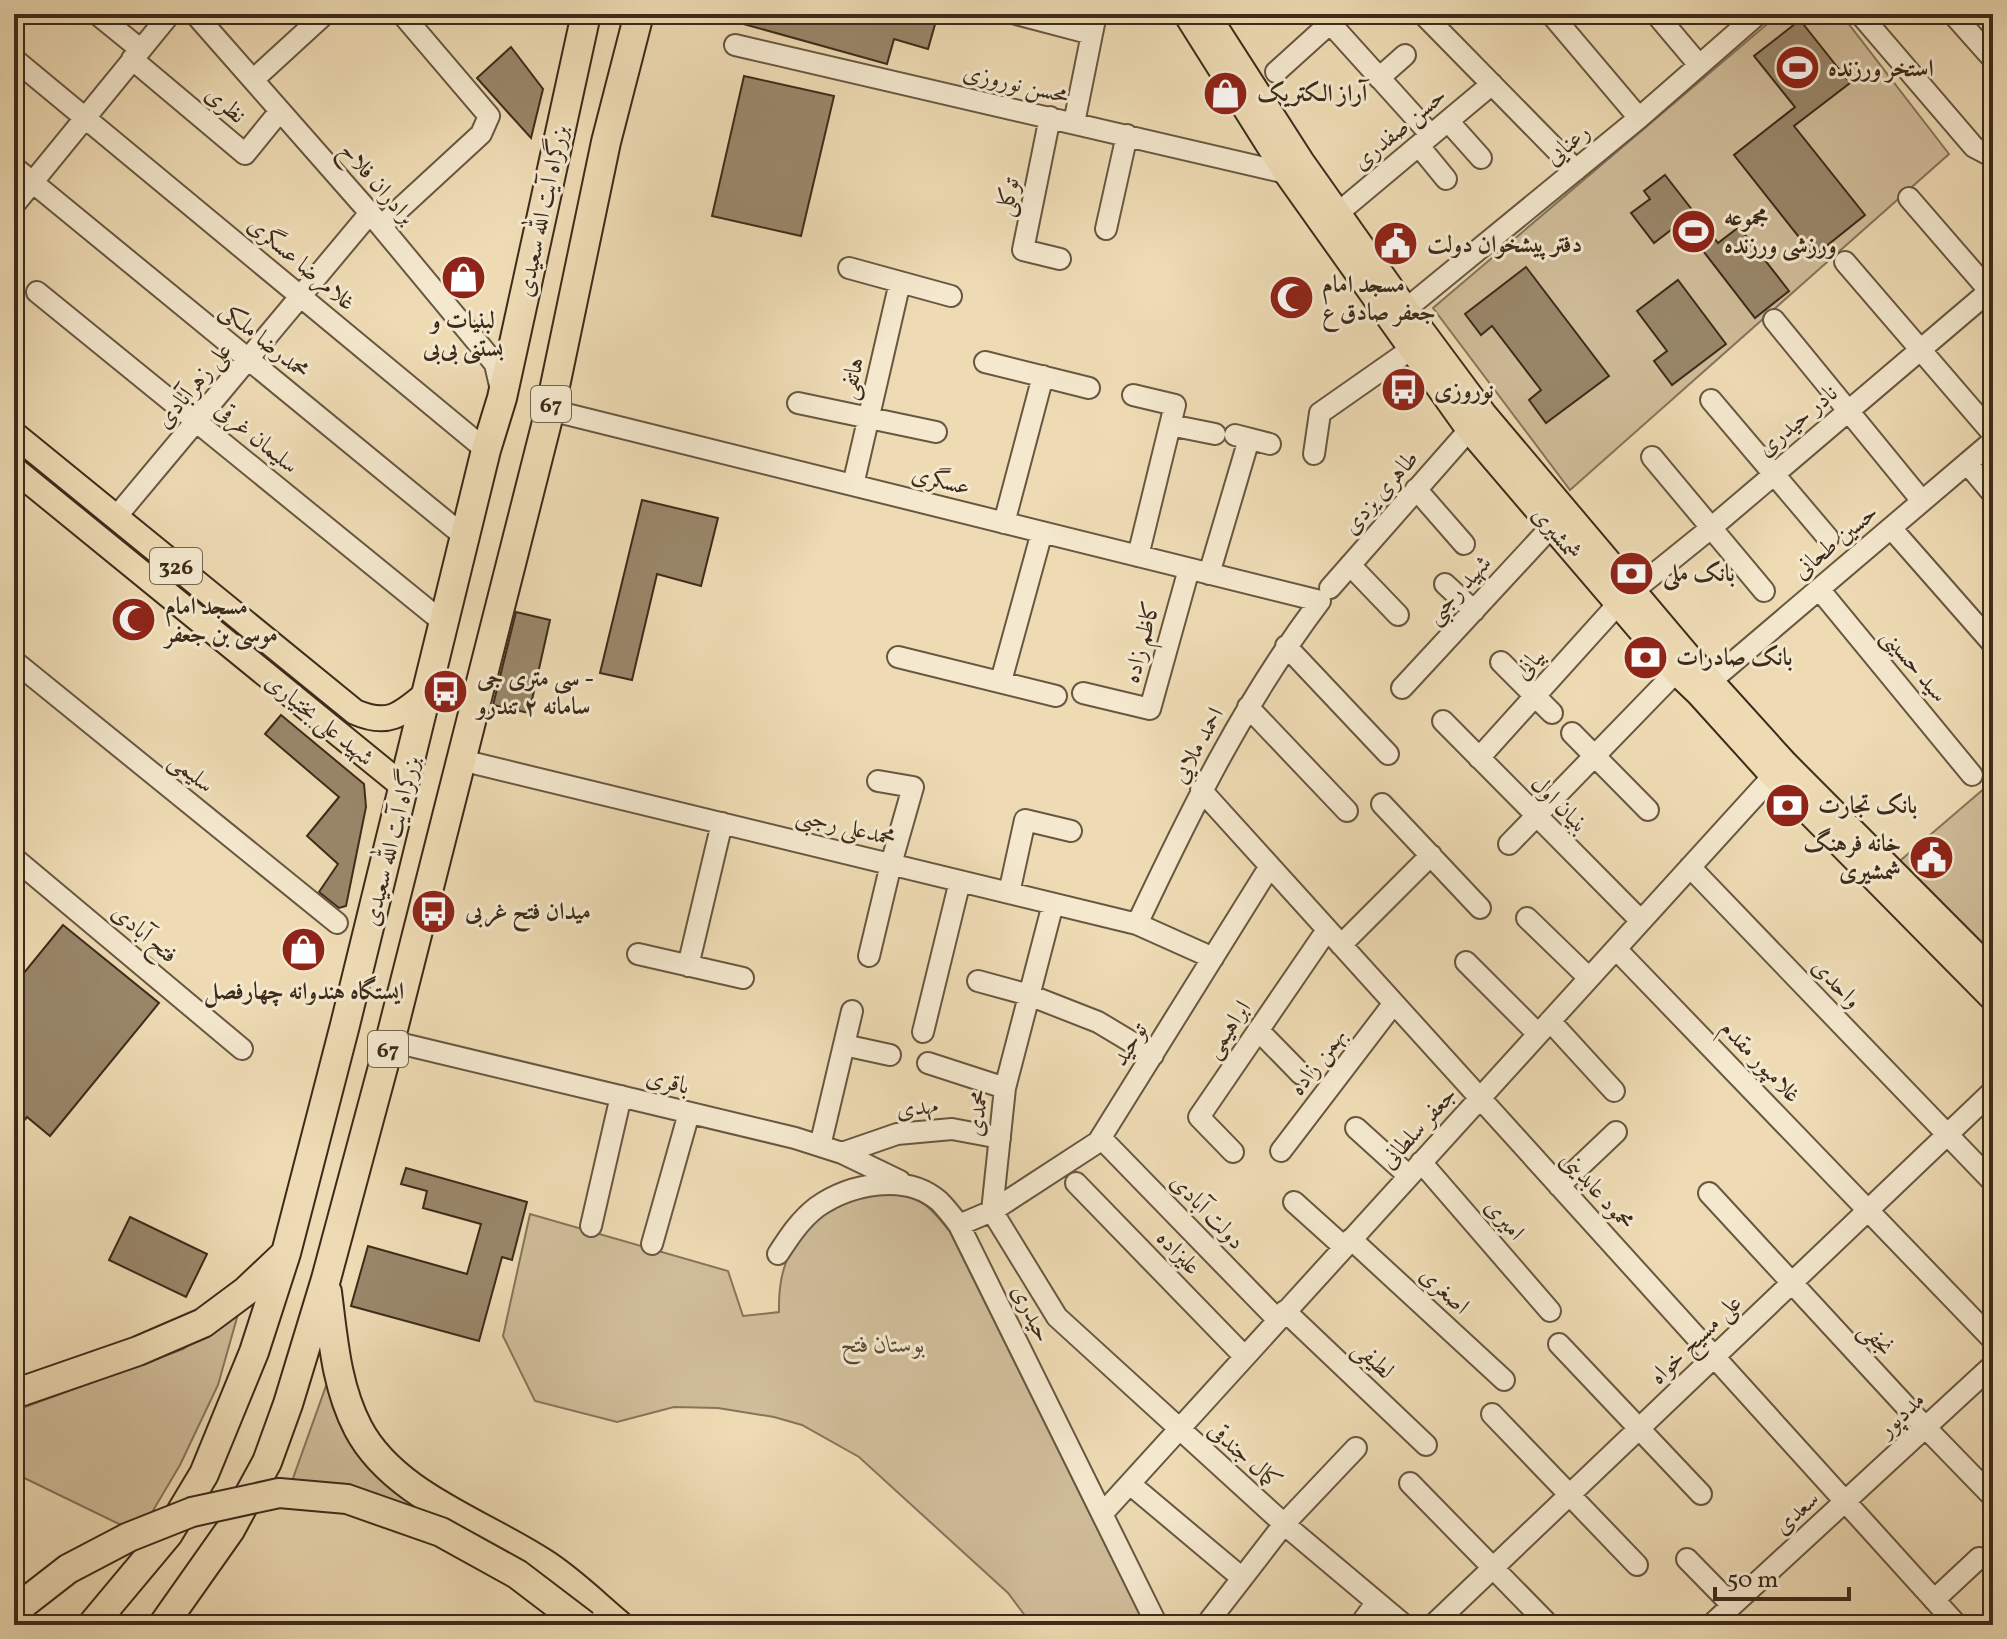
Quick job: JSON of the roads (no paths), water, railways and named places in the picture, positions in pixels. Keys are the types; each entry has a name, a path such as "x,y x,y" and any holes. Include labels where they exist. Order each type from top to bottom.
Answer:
{"highway":[{"name":"بزرگراه آیت الله سعیدی","path":"92,1625 168,1534 204,1474 254,1352 286,1253 486,450 502,398 586,14"},
{"name":"بزرگراه آیت الله سعیدی","path":"163,1625 230,1530 267,1462 326,1279 390,1041 550,410 606,142 639,14"},
{"path":"14,1394 138,1351 203,1323 246,1291 286,1253"},
{"path":"326,1279 336,1359 344,1394 359,1429 382,1462 407,1484 546,1565 619,1625"},
{"path":"14,1611 68,1569 129,1537 192,1512 279,1493 347,1499 441,1532 517,1574 584,1625"}],"main road":[{"name":"شمشیری","path":"1186,14 1397,315 1477,422 1683,665 1993,999"},
{"name":"شمشیری","path":"1207,14 1294,167"},
{"name":"شهید علی بختیاری","path":"14,434 355,712 370,719 382,719 405,712 428,692"},
{"name":"شهید علی بختیاری","path":"14,469 404,787"},
{"name":"شمشیری","path":"1779,770 1993,972"}],"street":[{"path":"97,14 136,54"},
{"path":"14,205 170,14"},
{"name":"برادران فلاح","path":"195,14 376,219 495,364 502,398"},
{"path":"253,80 325,14"},
{"name":"علی زهرآبادی","path":"116,517 301,296 376,219 481,134 489,116 402,14"},
{"path":"1016,14 1094,24 1074,123"},
{"path":"1423,14 1576,170"},
{"path":"1551,14 1639,118"},
{"path":"1656,14 1699,65"},
{"path":"1860,14 1974,147 1993,157"},
{"path":"1953,14 1993,59"},
{"name":"رعنایی","path":"1397,315 1639,118 1753,15"},
{"path":"1276,72 1335,19 1425,140 1446,179"},
{"name":"محسن نوروزی","path":"735,45 1127,135 1294,167"},
{"name":"نظری","path":"136,54 245,154 280,111"},
{"path":"1379,78 1405,55"},
{"name":"غلامرضا عسگری","path":"14,59 486,450"},
{"name":"حسن صفدری","path":"1330,219 1492,84"},
{"name":"توکلی","path":"1050,117 1023,250 1060,259"},
{"path":"1448,121 1481,158"},
{"path":"1106,229 1127,135"},
{"name":"محمدرضا ملکی","path":"14,167 465,537"},
{"path":"1909,198 1992,291"},
{"path":"1845,262 1993,434"},
{"path":"849,268 951,296"},
{"name":"هاتفی","path":"853,485 900,282"},
{"name":"نادر حیدری","path":"1625,598 1992,291"},
{"name":"سلیمان غرقی","path":"37,292 444,623"},
{"path":"1774,320 1922,501"},
{"path":"1314,454 1320,413 1418,344"},
{"path":"985,362 1089,388"},
{"path":"1004,523 1043,376"},
{"path":"1133,395 1172,415 1233,436 1270,444"},
{"path":"1711,400 1828,538"},
{"path":"798,403 936,432"},
{"name":"عسگری","path":"550,410 1199,571 1325,594"},
{"path":"1138,556 1172,415"},
{"name":"طاهری یزدی","path":"1325,594 1477,422"},
{"path":"1199,571 1233,436"},
{"name":"حسین طحانی","path":"1705,687 1993,441"},
{"path":"1652,457 1764,591"},
{"path":"1967,463 1993,494"},
{"path":"1416,489 1464,544"},
{"name":"شهید رجبی","path":"1402,688 1559,519"},
{"path":"1891,528 1993,644"},
{"path":"1001,681 1042,532"},
{"path":"1350,565 1398,615"},
{"name":"کاظم زاده","path":"1083,693 1150,709 1199,571"},
{"path":"1445,584 1474,611"},
{"name":"سید حسینی","path":"1819,589 1972,775"},
{"name":"احمد ملایی","path":"1137,924 1201,790 1248,707 1286,646 1325,594"},
{"name":"بیانی","path":"1479,758 1625,598"},
{"path":"1286,646 1388,754"},
{"path":"898,657 1056,696"},
{"name":"سلیمی","path":"14,661 337,923"},
{"path":"1501,662 1552,713"},
{"path":"1509,844 1683,665"},
{"path":"1248,707 1347,811"},
{"name":"بنیان اول","path":"1443,721 1641,921"},
{"path":"1572,733 1648,810"},
{"name":"محمدعلی رجبی","path":"461,760 1137,924 1213,958"},
{"name":"جعفر سلطانی","path":"1102,1514 1779,770"},
{"path":"869,956 913,787 878,781"},
{"name":"محمود عابدینی","path":"1201,790 1957,1625"},
{"path":"1382,804 1480,908"},
{"path":"1009,893 1025,820 1071,831"},
{"path":"688,966 722,823"},
{"name":"ابراهیمی","path":"1233,1152 1199,1117 1258,1030 1334,937 1431,855"},
{"name":"فتح آبادی","path":"14,858 242,1049"},
{"name":"توحید","path":"959,1225 992,1211 1098,1142 1270,866"},
{"name":"واحدی","path":"1690,867 1993,1182"},
{"path":"923,1032 960,881"},
{"name":"محمدی","path":"992,1211 1005,1088 1053,904"},
{"path":"1527,918 1589,978"},
{"name":"غلامپور مقدم","path":"1616,949 1993,1340"},
{"path":"638,954 743,978"},
{"path":"1466,962 1614,1091"},
{"path":"978,981 1029,995 1098,1022 1153,1055"},
{"name":"بهمن زاده","path":"1281,1151 1394,1003"},
{"path":"820,1146 852,1011"},
{"path":"1258,1030 1301,1074"},
{"name":"باقری","path":"407,1045 820,1146 842,1153 911,1186"},
{"path":"844,1045 890,1055"},
{"path":"928,1063 1005,1088"},
{"name":"علی مسیح خواه","path":"1433,1625 1993,1091"},
{"path":"591,1226 621,1096"},
{"path":"652,1244 689,1113"},
{"name":"امیری","path":"1356,1128 1415,1169 1550,1311"},
{"name":"مهدی","path":"842,1153 897,1134 952,1129 1000,1138"},
{"path":"1559,1186 1616,1132"},
{"name":"دولت آبادی","path":"1101,1138 1282,1315"},
{"name":"علیزاده","path":"1076,1183 1244,1356"},
{"path":"778,1254 794,1229 815,1209 841,1193 881,1184 911,1186"},
{"name":"حیدری","path":"911,1186 938,1200 959,1225 1157,1625"},
{"name":"نجفی","path":"1709,1193 1993,1497"},
{"name":"اصغری","path":"1294,1202 1348,1243 1504,1380"},
{"name":"کمال جندقی","path":"992,1211 1057,1317 1284,1524 1404,1625"},
{"name":"لطیفی","path":"1282,1315 1426,1445"},
{"path":"1559,1344 1701,1494"},
{"name":"مددپور","path":"1845,1501 1993,1365"},
{"path":"1492,1414 1637,1565"},
{"path":"1206,1625 1284,1524 1356,1448"},
{"path":"1410,1483 1545,1621"},
{"path":"1130,1484 1242,1578"},
{"name":"سعدی","path":"1711,1625 1845,1501"},
{"path":"1934,1600 1979,1558"},
{"path":"1687,1559 1732,1605"},
{"path":"1360,1625 1376,1603"}],"place":[{"name":"استخر ورزنده","path":"1797,68"},
{"name":"آراز الکتریک","path":"1226,93"},
{"name":"مجموعه ورزشی ورزنده","path":"1693,231"},
{"name":"دفتر پیشخوان دولت","path":"1396,244"},
{"name":"لبنیات و بستنی بی‌بی","path":"463,278"},
{"name":"مسجد امام جعفر صادق ع","path":"1291,298"},
{"name":"نوروزی","path":"1403,390"},
{"name":"بانک ملی","path":"1632,573"},
{"name":"مسجد امام موسی بن جعفر","path":"134,620"},
{"name":"بانک صادرات","path":"1645,657"},
{"name":"سی متری جی - سامانه ۲ تندرو","path":"446,692"},
{"name":"بانک تجارت","path":"1787,805"},
{"name":"خانه فرهنگ شمشیری","path":"1932,857"},
{"name":"میدان فتح غربی","path":"434,911"},
{"name":"ایستگاه هندوانه چهارفصل","path":"304,949"}],"park label":[{"name":"بوستان فتح","path":"883,1344"}]}
